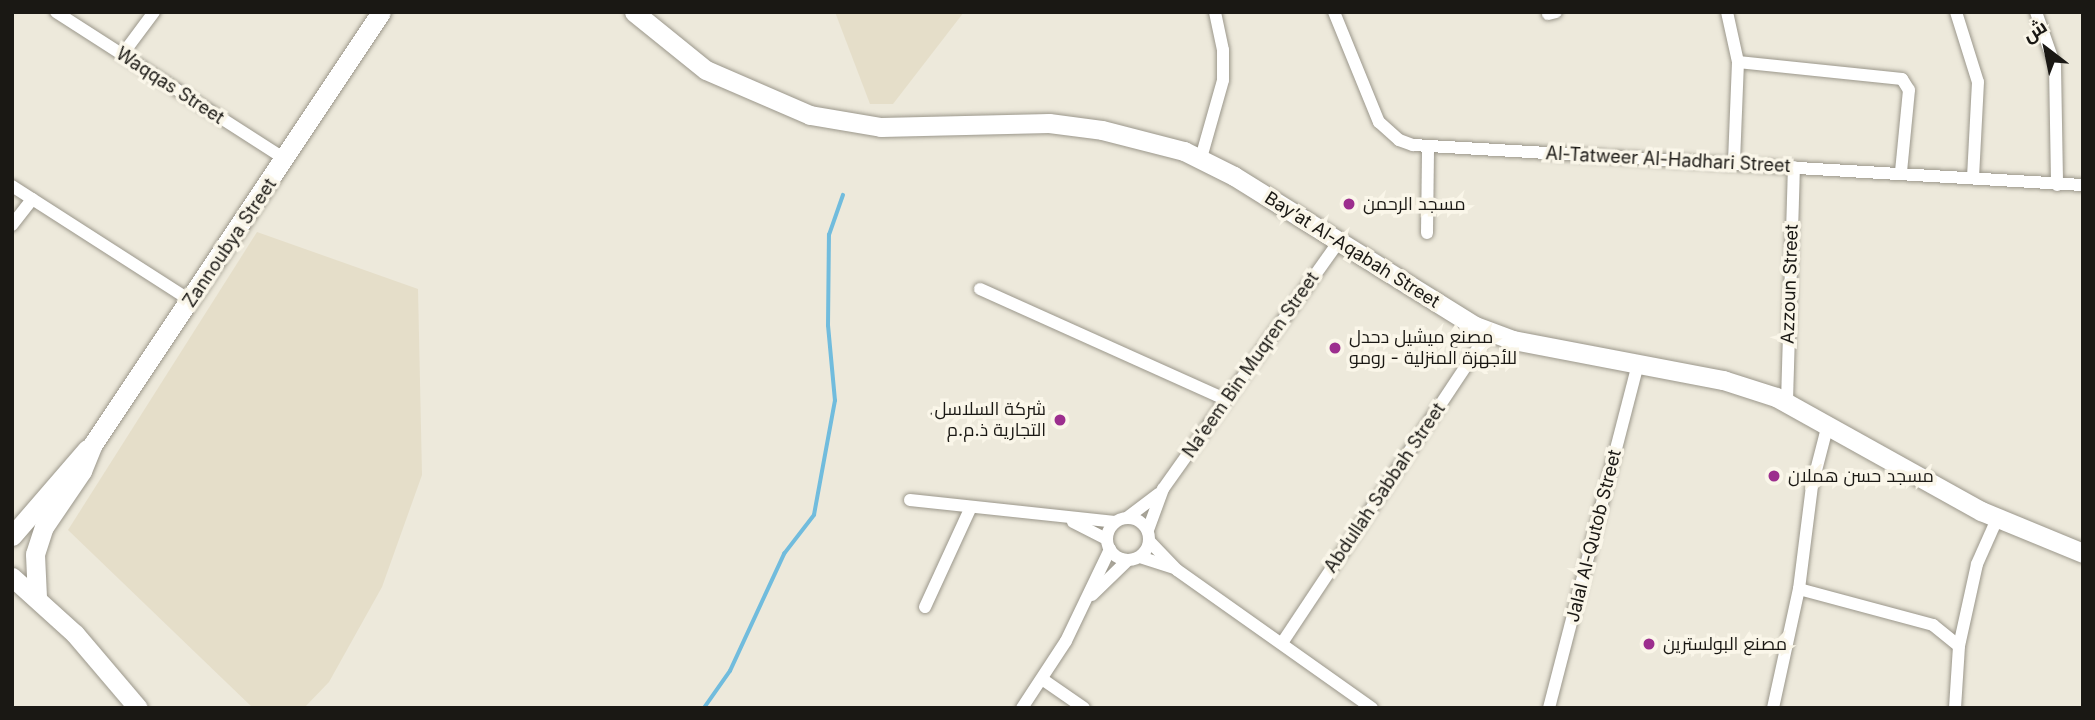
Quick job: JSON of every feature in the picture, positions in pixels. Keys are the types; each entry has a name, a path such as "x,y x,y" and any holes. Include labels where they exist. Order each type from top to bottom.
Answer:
{"street":[{"name":"Waqqas Street","path":"56,12 285,159"},
{"path":"122,55 154,12"},
{"name":"Zannoubya Street","path":"37,597 33,568 38,540 82,471 93,444 191,301 381,12"},
{"name":"Zannoubya Street","path":"364,40 391,12"},
{"name":"Bay’at Al-Aqabah Street","path":"634,12 706,70 810,115 881,127 1018,122 1073,125 1163,144 1201,158 1489,332 1723,380 1787,401 1997,519 2077,546"},
{"path":"1201,158 1223,80 1223,50 1215,12"},
{"path":"1727,12 1738,62 1734,161"},
{"path":"1956,12 1978,82 1973,178"},
{"path":"2036,12 2056,66 2057,185"},
{"name":"Al-Tatweer Al-Hadhari Street","path":"1337,13 1379,122 1399,140 1428,147 1734,161 2083,185"},
{"path":"1738,62 1902,79 1909,90 1901,172"},
{"path":"1427,233 1428,147"},
{"name":"Azzoun Street","path":"1787,401 1794,166"},
{"path":"12,186 191,301"},
{"path":"12,225 32,199"},
{"name":"Na’eem Bin Muqren Street","path":"1134,558 1149,536 1163,489 1339,241"},
{"path":"980,289 1225,399"},
{"name":"Abdullah Sabbah Street","path":"1282,643 1489,332"},
{"name":"Jalal Al-Qutob Street","path":"1549,708 1638,364"},
{"path":"1773,708 1799,589 1812,486 1828,424"},
{"name":"Zannoubya Street","path":"12,536 32,518 68,467 93,444"},
{"name":"Na’eem Bin Muqren Street","path":"1122,520 1163,489"},
{"path":"910,500 1067,519 1140,521 1177,570 1372,708"},
{"path":"925,607 971,506"},
{"path":"1067,519 1134,558 1177,570"},
{"path":"1955,708 1959,646 1978,564 1997,519"},
{"path":"1021,708 1042,679 1086,600 1122,520"},
{"path":"1086,600 1134,558"},
{"path":"12,577 37,597 93,653 101,669 138,708"},
{"path":"1799,589 1933,625 1959,646"},
{"path":"12,594 89,664 101,669"},
{"path":"1042,679 1084,708"}],"shaded area":[{"path":"835,12 964,12 893,104 870,104"},
{"path":"257,232 418,289 422,475 382,587 329,682 304,708 253,708 68,530"}],"waterway":[{"path":"704,708 730,671 784,554 814,515 835,401 828,326 829,235 843,195"}],"place":[{"name":"مسجد الرحمن","path":"1349,204"},
{"name":"مصنع ميشيل دحدل للأجهزة المنزلية - رومو","path":"1335,348"},
{"name":".شركة السلاسل التجارية ذ.م.م","path":"1060,420"},
{"name":"مسجد حسن هملان","path":"1774,476"},
{"name":"مصنع البولسترين","path":"1649,644"}]}
